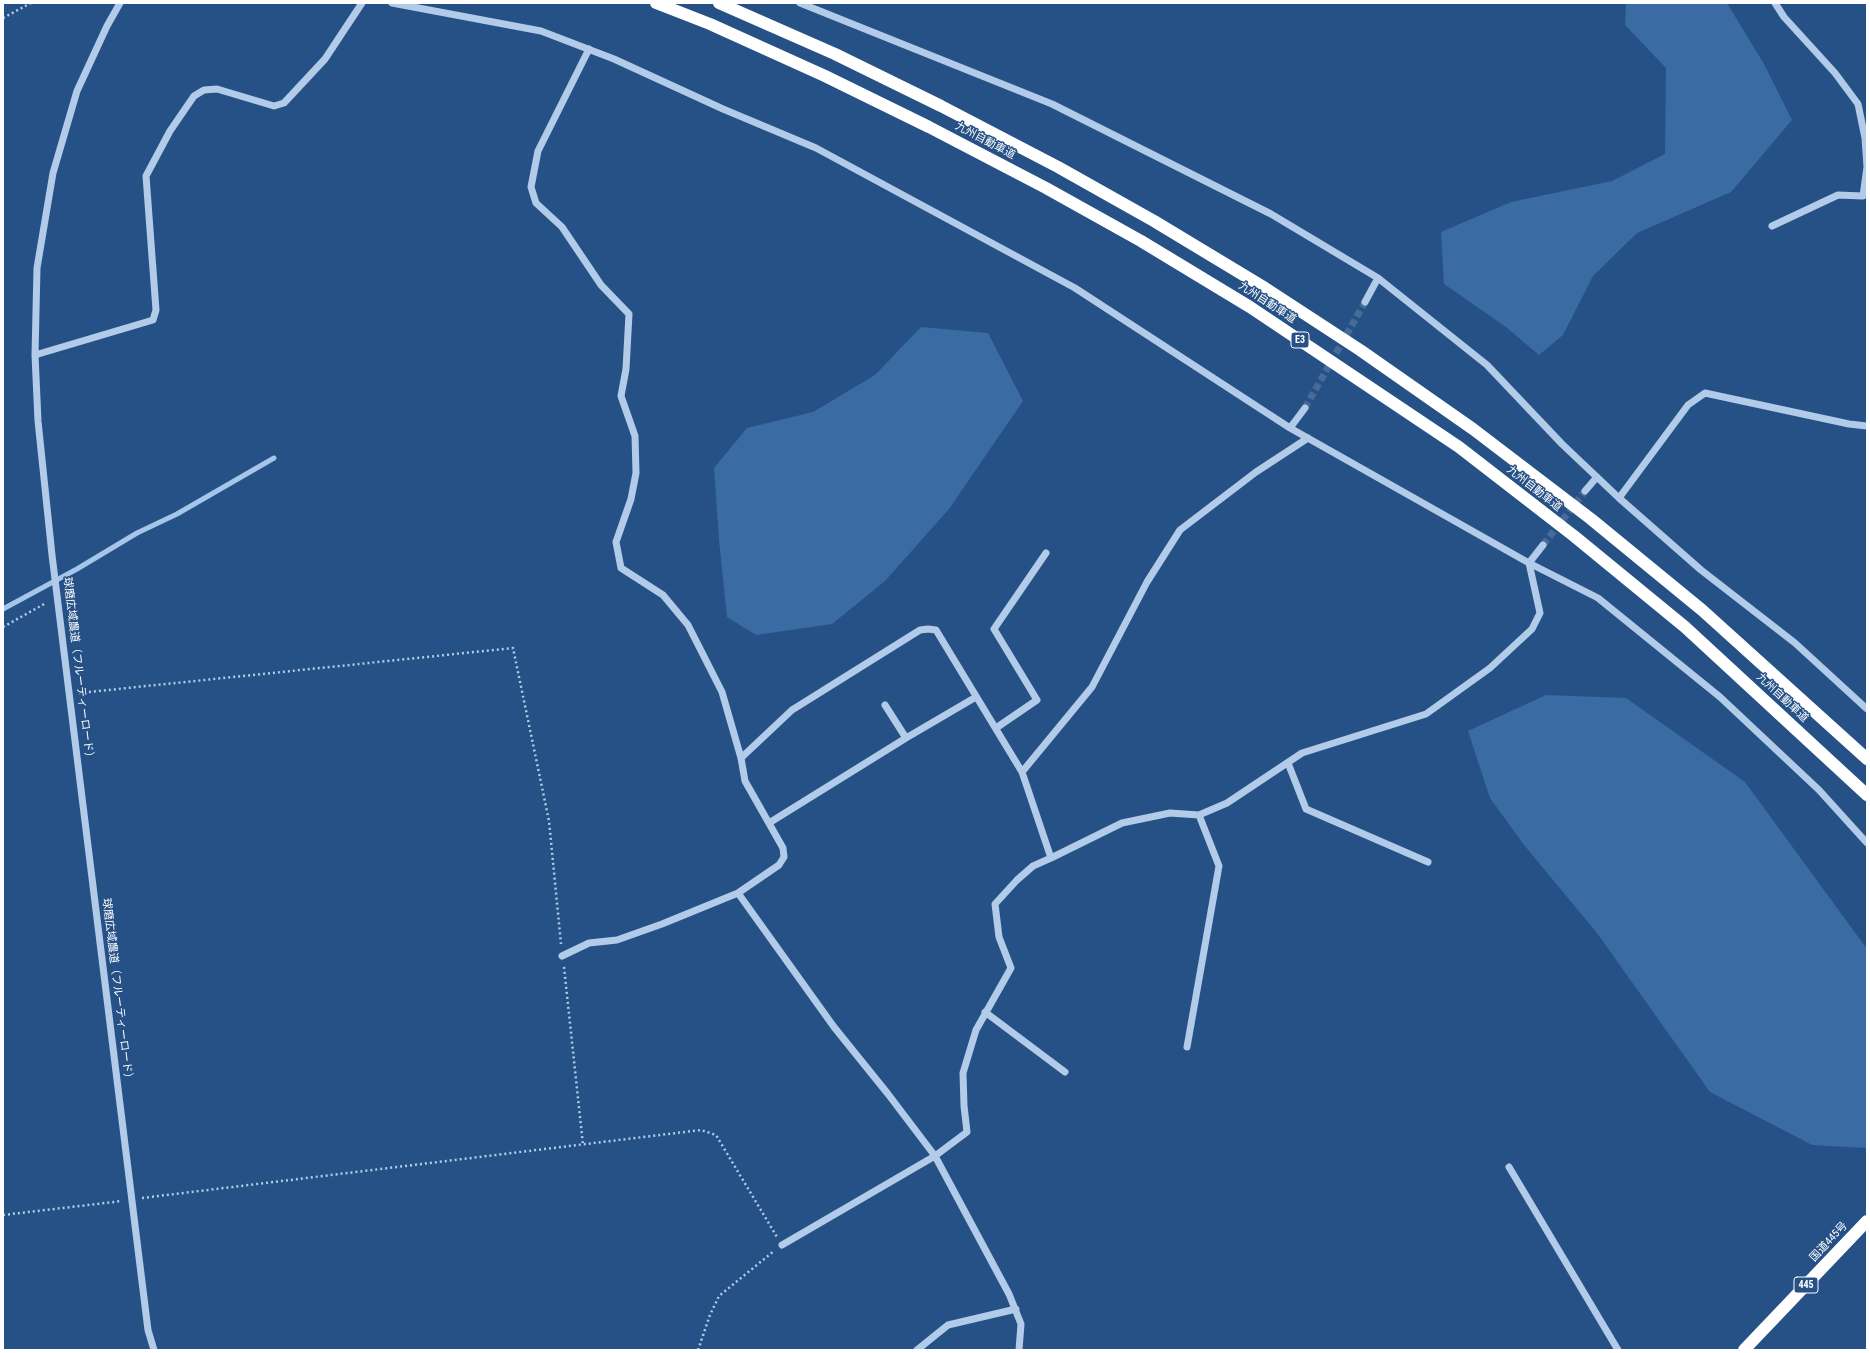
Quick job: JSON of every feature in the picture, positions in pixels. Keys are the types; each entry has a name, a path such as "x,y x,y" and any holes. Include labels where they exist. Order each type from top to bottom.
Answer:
{"highway":[{"name":"九州自動車道","path":"656,3 710,24 825,76 929,127 1046,188 1141,241 1250,307 1459,448 1574,536 1685,627 1867,794"},
{"name":"九州自動車道","path":"719,3 835,54 927,99 1058,167 1265,288 1360,350 1473,429 1591,519 1702,610 1867,759"},
{"name":"国道445号","path":"1744,1350 1867,1220"}],"street":[{"name":"球磨広域農道（フルーティーロード）","path":"120,3 107,26 77,91 52,173 37,268 35,355 38,421 52,555 148,1330 154,1350"},
{"path":"35,355 153,320 156,310 146,176 170,131 194,96 204,90 217,89 274,106 284,103 325,59 362,3"},
{"path":"392,3 541,31 614,59 723,109 816,148 1075,288 1290,428 1529,563 1598,598 1720,697 1819,790 1867,843"},
{"path":"800,3 1052,104 1271,214 1378,278 1487,365 1562,444 1620,498 1701,570 1795,643 1867,709"},
{"path":"1772,226 1838,195 1865,196 1866,167 1866,146 1858,104 1835,73 1784,17 1775,3"},
{"path":"562,956 589,943 618,940 662,924 738,892 779,865 784,857 783,848 745,781 741,758 722,692 688,625 663,595 621,568 616,542 631,499 636,473 635,436 622,396 626,369 629,314 601,285 562,227 536,203 531,187 538,151 589,49"},
{"path":"1365,302 1378,278"},
{"path":"1620,498 1688,405 1705,393 1849,424 1867,426"},
{"path":"1290,428 1306,408"},
{"path":"1022,772 1092,687 1147,582 1180,530 1256,472 1308,438"},
{"path":"1585,491 1597,477"},
{"path":"1529,563 1543,545"},
{"path":"996,728 1037,700 994,629 1046,553"},
{"path":"782,1245 934,1156 967,1132 964,1106 963,1073 976,1030 1011,968 999,937 995,904 1033,866 1122,823 1170,813 1199,815 1227,803 1302,753 1426,714 1490,668 1532,630 1540,613 1529,563"},
{"path":"741,758 792,710 920,630 928,628 936,630 1022,772 1052,858"},
{"path":"769,823 906,738 976,697"},
{"path":"885,705 906,738"},
{"path":"1288,763 1306,809 1428,862"},
{"path":"1187,1047 1220,866 1199,815"},
{"path":"738,892 739,896 834,1027 888,1094 934,1156 1010,1294 1021,1324 1019,1350"},
{"path":"985,1012 1065,1072"},
{"path":"1509,1167 1618,1350"},
{"path":"917,1350 948,1325 1016,1309"}],"path":[{"path":"3,18 31,3"},
{"path":"3,627 58,597"},
{"path":"70,693 513,648 549,821 583,1146"},
{"path":"3,1215 583,1146 701,1130 716,1135 782,1245 719,1296 710,1315 698,1350"}],"shaded area":[{"path":"1626,3 1727,3 1764,64 1792,120 1731,192 1637,233 1593,276 1563,335 1539,355 1506,327 1444,284 1441,232 1511,202 1612,181 1665,154 1666,68 1625,25"},
{"path":"921,327 988,333 1023,401 949,509 885,581 832,624 756,635 727,617 719,540 714,468 747,428 813,412 875,375"},
{"path":"1546,695 1626,698 1745,782 1867,949 1867,1148 1812,1145 1710,1092 1597,933 1524,845 1490,798 1468,731"}],"waterway":[{"path":"3,609 77,569 137,533 177,514 274,458"}],"tunnel":[{"path":"1305,408 1365,302"},
{"path":"1543,545 1585,491"}]}
